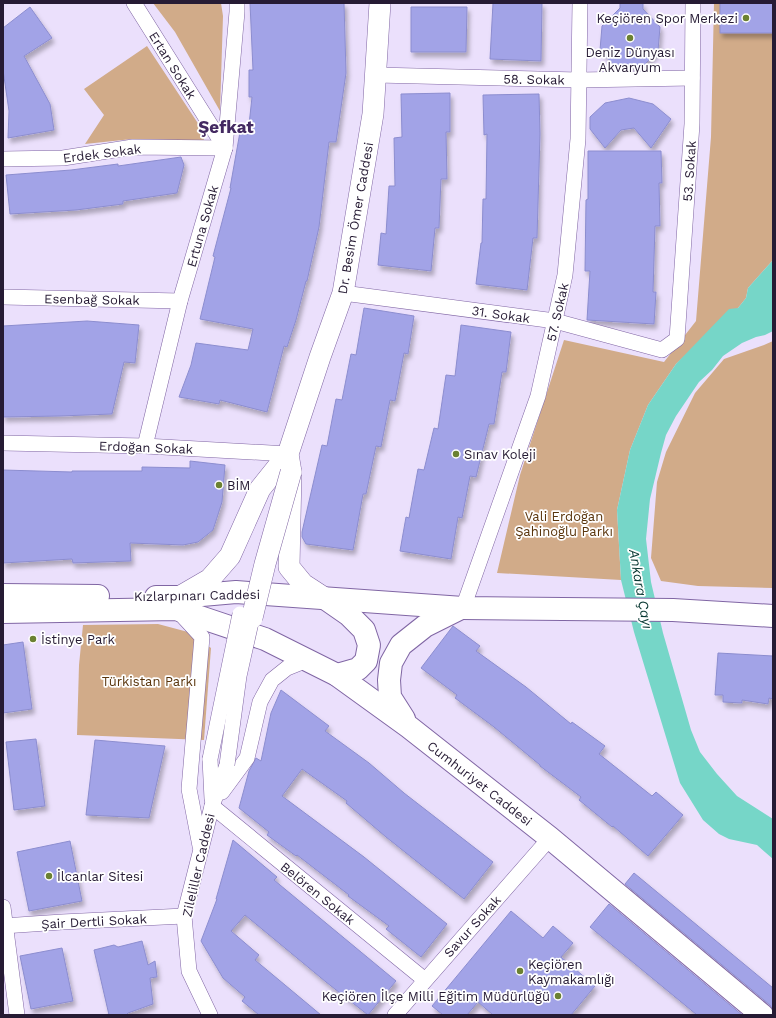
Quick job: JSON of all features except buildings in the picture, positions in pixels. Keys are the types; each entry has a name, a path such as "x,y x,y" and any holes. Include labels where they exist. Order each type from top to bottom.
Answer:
{"main road":[{"name":"Dr. Besim Ömer Caddesi","path":"178,603 210,579 230,556 260,489 286,465 320,357 343,293 373,114 380,3"},
{"path":"286,465 289,567 303,584 326,598 349,615 364,630 369,645 366,661 358,669 337,675"},
{"path":"246,616 265,564 286,465"},
{"name":"Kızlarpınarı Caddesi","path":"3,612 178,603 236,592 462,608 662,610 773,616"},
{"name":"Kızlarpınarı Caddesi","path":"3,595 178,603 265,640 337,675"},
{"path":"409,727 390,697 389,680 391,663 401,646 424,626 462,608"},
{"name":"Cumhuriyet Caddesi","path":"337,675 409,727 550,838 762,1015"}],"street":[{"name":"Ertan Sokak","path":"134,3 225,148"},
{"name":"Ertuna Sokak","path":"145,446 180,301 225,148 238,12 237,3"},
{"name":"57. Sokak","path":"462,608 538,396 565,275 578,139 580,3"},
{"name":"53. Sokak","path":"677,339 692,124 693,3"},
{"name":"58. Sokak","path":"376,75 579,80 692,78"},
{"name":"Erdek Sokak","path":"3,159 63,158 133,147 225,148"},
{"name":"31. Sokak","path":"343,293 555,321 662,350 677,339"},
{"name":"Esenbağ Sokak","path":"3,297 180,301"},
{"name":"Erdoğan Sokak","path":"3,443 145,446 286,465"},
{"path":"178,603 202,637 189,789 201,850"},
{"path":"212,806 210,759 246,616"},
{"path":"212,806 227,765 246,616"},
{"path":"212,806 247,758 260,702 272,680 288,668 307,660"},
{"name":"Zileliller Caddesi","path":"210,1015 189,971 184,916 212,806"},
{"name":"Belören Sokak","path":"212,806 425,980"},
{"name":"Savur Sokak","path":"402,1013 425,980 550,838"},
{"path":"3,907 4,926 17,1015"},
{"name":"Şair Dertli Sokak","path":"4,926 184,916"}],"green space":[{"path":"153,3 221,3 223,16 220,111 175,32"},
{"name":"Vali Erdoğan Şahinoğlu Parkı","path":"714,3 773,3 773,260 748,288 746,298 738,308 676,364 648,405 630,450 617,510 621,580 497,573 520,475 564,340 664,362 696,321 711,137"},
{"path":"147,46 203,131 204,141 132,139 85,144 104,115 84,89"},
{"path":"773,341 773,588 698,586 661,581 651,558 657,482 666,452 695,393 724,359"},
{"name":"Türkistan Parkı","path":"158,624 188,632 211,648 204,740 77,735 79,665 83,625"}],"water":[{"name":"Ankara Çayı","path":"773,260 773,331 742,343 723,356 712,370 699,382 676,416 666,435 661,453 650,499 646,539 651,582 663,633 691,730 700,752 737,796 773,819 773,859 757,845 729,839 719,834 703,820 680,783 634,632 621,580 617,510 630,450 648,405 676,364 729,309 738,308 746,298 748,288"}],"place":[{"name":"Keçiören Spor Merkezi","path":"746,18"},
{"name":"Deniz Dünyası Akvaryum","path":"630,38"},
{"name":"Sınav Koleji","path":"456,454"},
{"name":"BİM","path":"219,485"},
{"name":"İstinye Park","path":"33,639"},
{"name":"İlcanlar Sitesi","path":"49,876"},
{"name":"Keçiören Kaymakamlığı","path":"520,971"},
{"name":"Keçiören İlçe Milli Eğitim Müdürlüğü","path":"558,996"}],"district":[{"name":"Şefkat","path":"226,127"}]}
